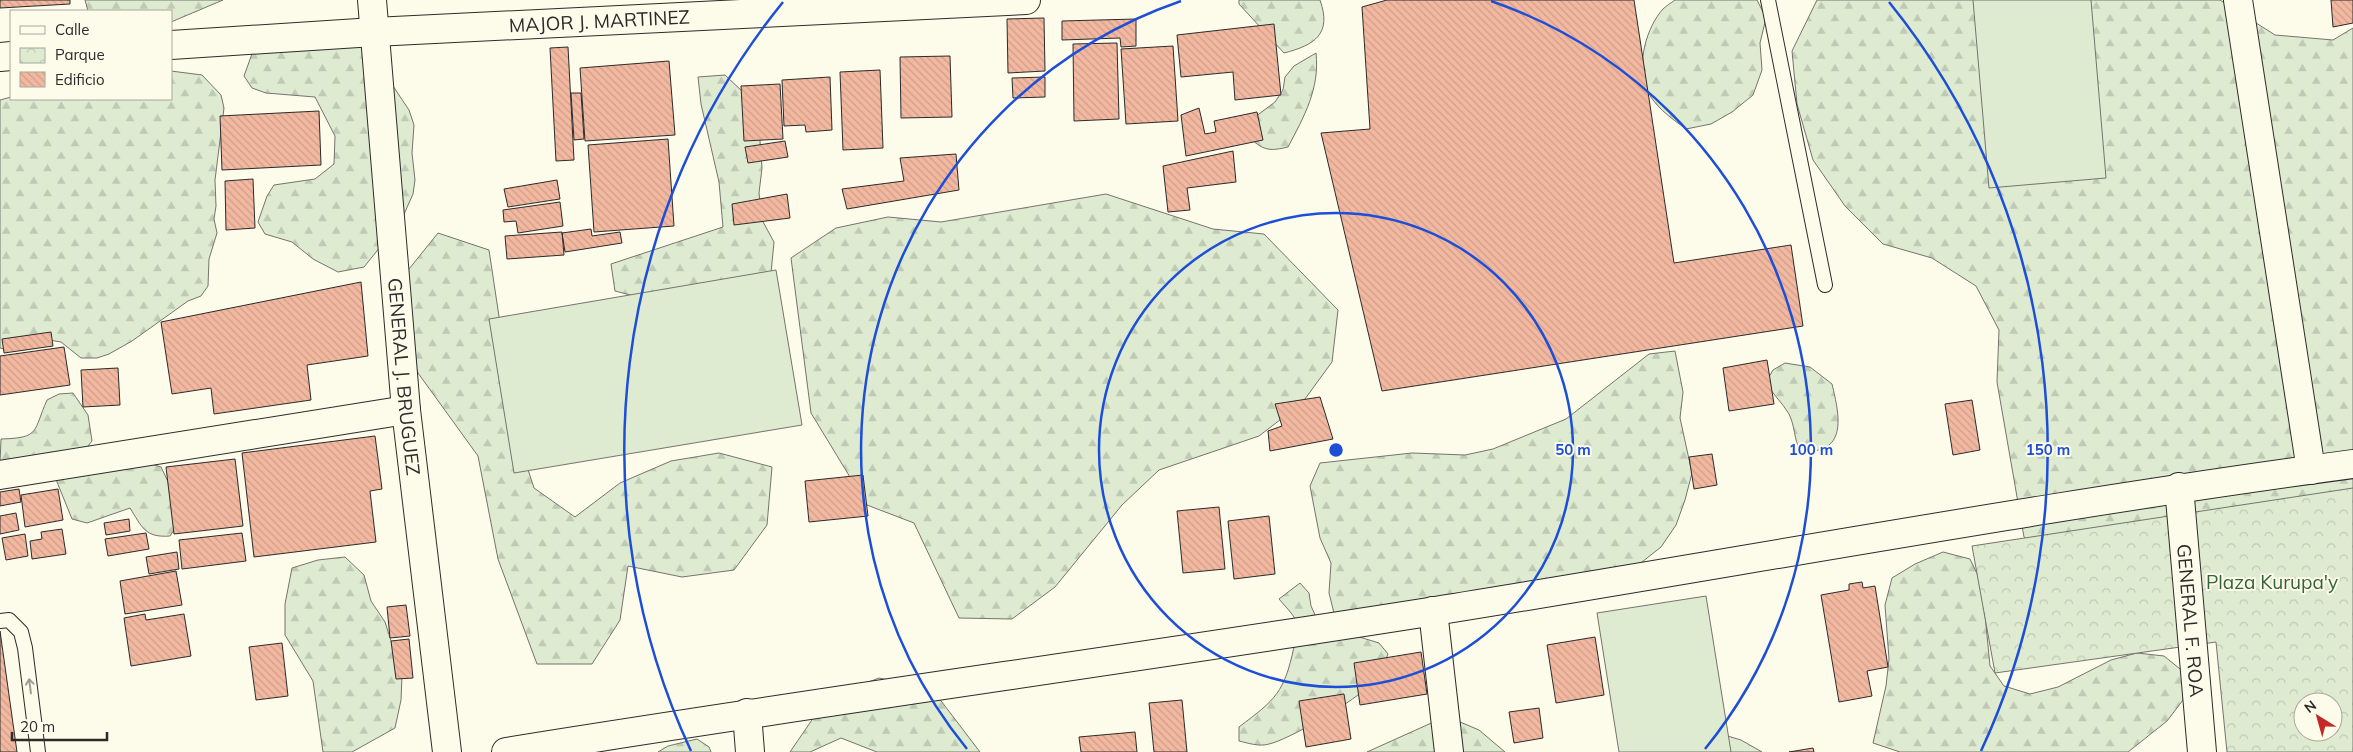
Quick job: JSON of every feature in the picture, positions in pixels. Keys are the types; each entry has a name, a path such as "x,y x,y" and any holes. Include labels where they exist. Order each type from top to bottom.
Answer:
{"street":[{"name":"GENERAL J. BRUGUEZ","path":"372,0 406,410 447,752"},
{"name":"MAJOR J. MARTINEZ","path":"172,45 374,32 1026,0"},
{"path":"2238,0 2311,470"},
{"path":"0,474 406,410"},
{"path":"506,752 747,713 1433,611 2179,487 2353,464"},
{"name":"GENERAL F. ROA","path":"2179,487 2202,752"},
{"path":"1433,611 1449,752"},
{"path":"747,713 750,752"}],"lane":[{"path":"1768,0 1825,285"},
{"path":"0,621 9,620 21,632 25,648 38,752"}],"green space":[{"path":"85,0 223,0 172,22 172,10 88,10"},
{"path":"1239,0 1320,0 1324,22 1322,30 1312,42 1284,53 1239,4"},
{"path":"1675,0 1757,0 1766,18 1760,43 1762,70 1753,95 1732,112 1711,124 1686,129 1663,111 1653,100 1643,78 1642,67 1645,46 1652,26 1663,9"},
{"path":"1817,0 2220,0 2275,35 2333,40 2353,28 2353,550 2067,566 2024,537 1997,382 1999,330 1976,286 1932,258 1883,244 1845,206 1813,160 1797,104 1792,51"},
{"path":"1973,0 2091,0 2106,178 1989,188"},
{"path":"348,40 373,53 389,74 393,86 409,110 414,125 412,153 415,180 413,194 401,221 364,267 338,272 313,259 292,242 265,234 258,222 267,196 274,185 315,179 334,164 335,136 315,97 266,93 252,88 244,76 253,51"},
{"path":"1316,53 1316,78 1310,102 1288,147 1268,149 1260,146 1251,139 1255,117 1275,102 1283,90 1285,77 1294,66"},
{"path":"172,71 202,75 221,95 224,108 215,180 216,206 214,219 217,233 209,259 208,286 201,296 188,301 132,341 109,354 97,358 81,358 61,342 49,340 9,350 0,348 0,100 10,97 10,100 172,100"},
{"path":"725,75 744,93 758,114 762,168 759,193 762,220 774,242 769,294 665,304 615,291 611,264 723,227 719,182 701,104 698,77"},
{"path":"1106,194 1213,229 1264,234 1338,310 1332,362 1302,403 1259,436 1159,470 1122,505 1055,587 1012,619 959,618 914,523 867,505 811,413 791,258 836,228 888,217 941,222"},
{"path":"438,233 489,250 517,436 534,488 575,517 620,483 671,461 719,453 772,467 767,525 734,570 682,577 628,566 620,620 592,664 537,664 498,559 478,456 418,373 401,325 405,274"},
{"path":"776,270 802,425 514,473 489,319"},
{"path":"1675,351 1683,392 1680,418 1692,473 1676,525 1661,547 1618,581 1335,617 1329,593 1331,563 1320,538 1310,486 1320,463 1412,453 1465,455 1493,449 1566,419 1649,354"},
{"path":"1785,363 1810,367 1832,384 1838,421 1837,431 1833,440 1826,447 1815,451 1800,451 1789,414 1766,382 1773,370"},
{"path":"73,393 88,415 92,441 84,451 0,463 1,439 23,437 34,431 47,400 59,394"},
{"path":"148,463 161,467 184,515 170,536 155,535 145,530 130,508 87,523 72,519 55,477"},
{"name":"Plaza Kurupa'y","path":"2353,488 2353,752 2227,752 2216,642 1995,673 1972,546"},
{"path":"1943,552 1970,559 1982,584 1990,666 2004,686 2030,694 2058,687 2111,660 2137,653 2164,656 2185,673 2183,700 2167,721 2128,752 1900,752 1873,743 1886,686 1889,659 1885,605 1892,578 1915,564"},
{"path":"345,557 364,575 371,601 385,622 402,675 401,700 395,728 352,752 323,752 313,681 285,635 285,604 292,568 318,560"},
{"path":"1300,583 1309,593 1311,606 1317,619 1327,627 1379,643 1388,654 1384,664 1365,689 1347,703 1319,720 1290,736 1269,744 1257,745 1239,741 1239,727 1270,702 1277,694 1286,675 1297,637 1298,626 1294,617 1279,599"},
{"path":"1706,596 1731,752 1619,752 1597,613"},
{"path":"879,678 932,689 980,752 877,752 841,738 810,752 790,752 827,698"},
{"path":"1453,719 1479,730 1505,752 1367,752 1438,720"},
{"path":"1714,732 1741,740 1762,752 1691,752"},
{"path":"697,739 709,747 711,752 658,752 668,746"}],"building":[{"path":"0,0 70,0 70,4 0,8"},
{"path":"1387,0 1634,0 1674,263 1791,245 1803,326 1382,391 1321,133 1370,129 1362,7"},
{"path":"2331,0 2353,0 2353,23 2333,27"},
{"path":"1044,18 1045,71 1008,73 1007,19"},
{"path":"1136,19 1136,46 1121,47 1120,38 1062,40 1062,21"},
{"path":"1274,24 1281,95 1235,100 1233,72 1181,77 1177,35"},
{"path":"1117,43 1119,119 1074,121 1073,44"},
{"path":"1173,46 1178,121 1126,124 1121,49"},
{"path":"568,47 574,160 556,161 550,48"},
{"path":"950,56 952,117 901,118 900,57"},
{"path":"669,61 675,135 585,141 580,68"},
{"path":"880,70 883,148 843,150 840,72"},
{"path":"830,77 832,130 806,132 805,125 784,126 782,80"},
{"path":"1045,77 1045,97 1013,98 1012,78"},
{"path":"780,84 783,139 744,141 741,86"},
{"path":"571,93 581,93 584,139 574,140"},
{"path":"1199,108 1205,134 1216,132 1214,121 1257,112 1263,140 1186,156 1181,115"},
{"path":"319,111 321,165 222,170 220,116"},
{"path":"668,139 674,226 594,232 588,145"},
{"path":"785,141 788,157 748,163 745,147"},
{"path":"1233,151 1236,182 1187,188 1190,210 1168,212 1163,166"},
{"path":"956,154 959,190 847,209 842,189 904,181 900,158"},
{"path":"253,179 255,228 226,230 225,181"},
{"path":"557,180 560,199 508,207 504,189"},
{"path":"787,194 790,218 734,225 732,204"},
{"path":"560,202 563,226 518,233 516,221 504,222 503,210"},
{"path":"591,229 592,236 620,232 622,243 565,252 562,233"},
{"path":"562,232 564,255 507,259 505,236"},
{"path":"361,282 368,356 307,365 311,400 214,414 211,388 172,394 161,322"},
{"path":"51,332 53,346 4,353 2,339"},
{"path":"64,347 70,385 0,395 0,356"},
{"path":"1767,360 1774,404 1729,411 1723,368"},
{"path":"118,368 120,405 83,407 81,370"},
{"path":"1320,397 1333,439 1270,451 1268,431 1282,426 1275,404"},
{"path":"1972,400 1980,450 1953,455 1945,404"},
{"path":"375,436 382,489 370,491 376,542 254,557 242,453"},
{"path":"1712,454 1717,485 1694,489 1689,457"},
{"path":"235,459 243,526 174,534 166,467"},
{"path":"863,475 868,516 809,522 805,481"},
{"path":"19,489 21,502 0,506 0,492"},
{"path":"58,489 63,520 25,527 21,495"},
{"path":"1219,507 1225,569 1183,573 1177,511"},
{"path":"16,513 19,530 0,534 0,516"},
{"path":"1269,516 1275,574 1234,579 1228,521"},
{"path":"129,519 130,531 106,535 104,523"},
{"path":"62,529 66,554 32,559 30,541 42,539 41,532"},
{"path":"146,533 149,549 108,556 105,539"},
{"path":"242,533 246,561 182,569 179,540"},
{"path":"25,534 28,556 6,560 2,538"},
{"path":"177,552 179,569 149,574 146,557"},
{"path":"176,571 182,605 125,614 120,581"},
{"path":"1862,582 1863,588 1875,586 1888,667 1867,671 1872,696 1839,702 1821,595 1849,590 1849,584"},
{"path":"406,605 410,636 390,638 387,607"},
{"path":"145,614 146,620 184,614 191,656 131,666 124,618"},
{"path":"0,631 17,752 0,752"},
{"path":"1595,637 1604,695 1556,703 1547,645"},
{"path":"409,639 413,678 396,679 391,641"},
{"path":"282,643 288,696 256,700 249,647"},
{"path":"1421,652 1427,694 1360,705 1354,663"},
{"path":"1344,694 1351,739 1306,747 1299,701"},
{"path":"1182,700 1187,752 1154,752 1149,703"},
{"path":"1539,708 1543,738 1514,743 1509,712"},
{"path":"1135,732 1137,752 1081,752 1079,737"},
{"path":"1813,748 1814,752 1789,752"}]}
